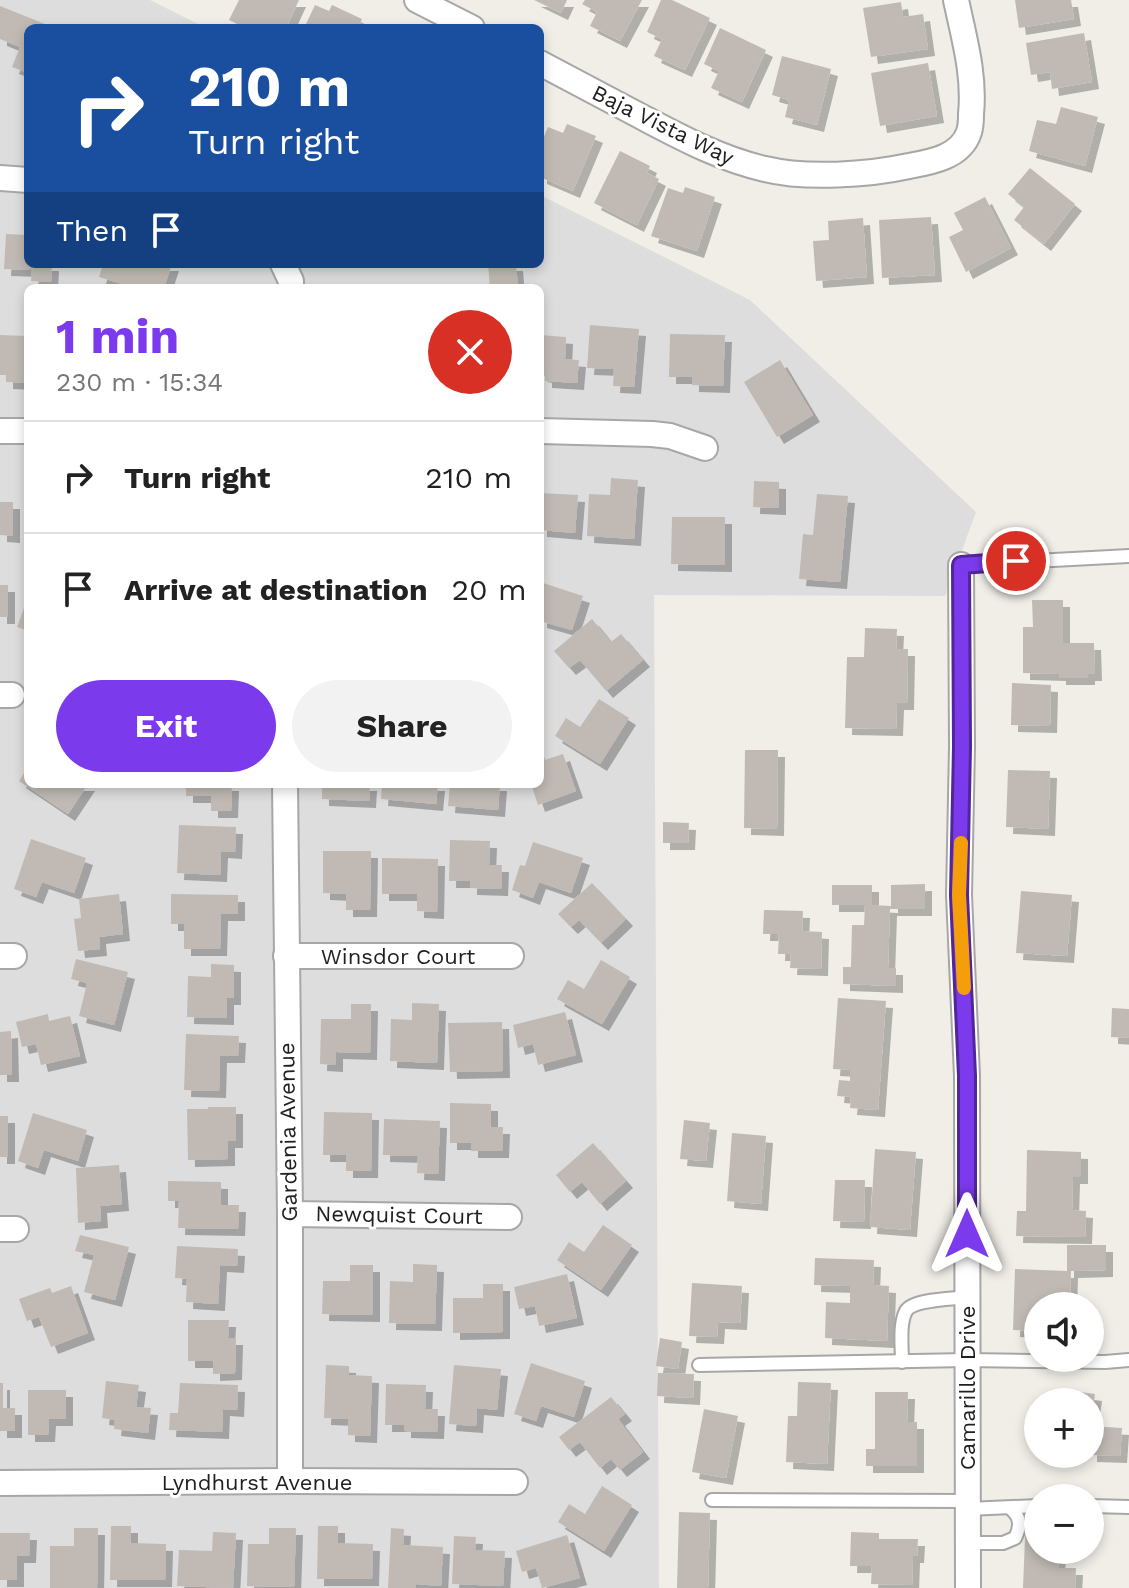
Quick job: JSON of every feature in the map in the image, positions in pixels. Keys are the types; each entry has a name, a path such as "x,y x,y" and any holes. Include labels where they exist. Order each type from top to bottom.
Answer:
{"street":[{"path":"417,0 464,24"},
{"name":"Baja Vista Way","path":"544,65 688,141 738,162 782,172 826,175 898,169 941,160 955,151 969,131 972,73 956,0"},
{"path":"0,178 24,180"},
{"path":"0,431 24,431"},
{"path":"544,431 652,434 670,436 705,448"},
{"name":"Camarillo Drive","path":"961,565 959,895 967,1076 968,1588"},
{"name":"Gardenia Avenue","path":"285,788 290,1481"},
{"name":"Winsdor Court","path":"286,956 511,956"},
{"name":"Newquist Court","path":"290,1214 509,1217"},
{"name":"Lyndhurst Avenue","path":"0,1483 515,1482"}],"lane":[{"path":"961,565 1129,556"},
{"path":"902,1362 903,1327 906,1312 912,1305 967,1297"},
{"path":"699,1365 1129,1360"},
{"path":"712,1500 1024,1507"},
{"path":"1104,1506 1129,1507"},
{"path":"967,1543 1003,1543 1015,1538 1020,1528 1019,1519 1010,1508"}],"shaded area":[{"path":"0,0 150,0 198,24 24,24 24,268 544,268 544,197 750,300 976,512 945,596 654,595 659,1588 0,1588"}],"building":[{"path":"239,0 299,0 288,24 237,24 229,20"},
{"path":"534,0 567,0 561,13"},
{"path":"585,0 642,0 620,41 590,26 597,12 582,4"},
{"path":"661,0 672,0 710,18 685,70 654,56 662,39 647,32"},
{"path":"1015,0 1071,0 1074,19 1019,28"},
{"path":"901,2 903,17 923,14 928,49 871,57 863,8"},
{"path":"315,5 329,11 332,5 362,19 360,24 306,24"},
{"path":"0,6 45,24 24,24 24,72 12,67 20,47 0,39"},
{"path":"720,28 766,50 742,102 711,88 719,71 704,64"},
{"path":"1084,33 1092,82 1052,89 1050,72 1031,75 1026,43"},
{"path":"782,56 831,69 817,125 785,117 789,100 772,95"},
{"path":"928,63 937,116 880,126 871,73"},
{"path":"1061,107 1098,117 1085,166 1029,151 1037,120 1056,124"},
{"path":"567,124 596,136 573,191 544,179 544,136 548,127 563,133"},
{"path":"620,151 650,166 647,173 659,179 637,225 594,203"},
{"path":"1030,168 1075,204 1044,244 1014,220 1024,207 1008,194"},
{"path":"685,187 715,197 697,251 651,236 668,188 683,193"},
{"path":"985,197 1011,248 966,272 949,237 963,230 954,213"},
{"path":"931,217 935,275 882,278 879,220"},
{"path":"863,218 867,277 816,281 813,241 829,240 828,221"},
{"path":"6,234 24,235 24,268 52,268 51,282 31,281 32,270 4,269"},
{"path":"102,268 171,268 165,284 122,284 99,277"},
{"path":"488,268 516,268 518,284 490,284"},
{"path":"590,325 639,329 634,387 613,386 614,369 587,368"},
{"path":"670,334 725,335 723,386 692,385 692,377 669,377"},
{"path":"0,335 24,336 24,383 6,382 6,375 0,375"},
{"path":"544,335 566,337 565,359 579,360 577,383 545,381"},
{"path":"780,360 813,415 777,437 744,382"},
{"path":"611,478 638,480 634,539 587,536 589,494 610,495"},
{"path":"754,481 779,482 779,508 753,507"},
{"path":"544,493 578,495 575,533 544,530"},
{"path":"817,494 848,496 840,582 799,579 803,534 813,535"},
{"path":"0,502 13,502 13,536 0,535"},
{"path":"672,517 725,517 725,565 671,564"},
{"path":"544,583 583,596 572,630 544,622"},
{"path":"0,585 8,585 8,617 0,617"},
{"path":"1032,600 1063,600 1063,643 1094,643 1095,674 1088,674 1088,678 1059,678 1059,674 1023,673 1023,627 1033,627"},
{"path":"24,608 24,630 17,627"},
{"path":"592,619 611,642 621,634 643,660 606,691 580,660 569,668 554,651"},
{"path":"865,628 897,629 896,649 908,649 907,703 897,703 896,729 845,728 847,657 864,657"},
{"path":"1012,683 1051,685 1050,726 1011,725"},
{"path":"599,699 629,718 600,764 555,736 566,718 580,727"},
{"path":"745,750 778,750 777,829 744,828"},
{"path":"563,754 576,791 538,805 532,788 544,788 544,756 545,760"},
{"path":"1008,770 1050,771 1048,829 1006,827"},
{"path":"29,788 85,788 68,814"},
{"path":"186,788 232,788 231,811 211,811 211,796 186,796"},
{"path":"322,788 370,788 369,801 322,799"},
{"path":"382,788 438,788 436,804 381,799"},
{"path":"450,788 500,788 498,810 448,806"},
{"path":"663,822 689,823 688,843 663,843"},
{"path":"179,825 236,827 235,852 221,851 220,875 177,873"},
{"path":"31,839 86,858 74,893 42,882 36,897 14,889"},
{"path":"450,840 490,841 489,865 502,865 501,889 470,888 470,881 449,881"},
{"path":"533,842 583,858 571,893 539,882 533,898 512,890 520,865 525,866"},
{"path":"323,851 371,851 370,910 346,910 346,894 323,893"},
{"path":"382,858 438,859 437,912 417,911 417,894 382,894"},
{"path":"592,883 626,919 601,943 579,920 571,927 558,914"},
{"path":"925,884 925,909 890,909 888,968 896,968 896,986 843,984 843,967 851,967 852,925 864,925 865,905 832,905 832,885 872,885 872,905 891,906 891,885"},
{"path":"1021,891 1072,895 1067,956 1016,953"},
{"path":"119,894 123,934 99,937 100,949 78,951 74,919 81,918 79,899"},
{"path":"171,894 238,895 238,914 221,914 220,949 184,949 184,924 171,924"},
{"path":"764,910 803,911 802,931 822,932 821,969 790,968 791,954 778,954 779,934 763,934"},
{"path":"76,959 128,972 114,1025 79,1016 87,983 71,979"},
{"path":"601,960 630,977 602,1024 557,999 568,980 584,989"},
{"path":"211,964 234,965 234,998 227,998 227,1018 187,1017 188,976 211,977"},
{"path":"838,998 886,1001 878,1110 850,1108 851,1097 837,1096 839,1080 850,1081 850,1070 833,1069"},
{"path":"412,1003 439,1004 437,1063 390,1061 391,1019 412,1020"},
{"path":"351,1004 371,1004 370,1053 336,1052 336,1065 320,1064 321,1019 351,1019"},
{"path":"1112,1008 1129,1009 1129,1038 1111,1037"},
{"path":"565,1012 576,1055 538,1065 533,1044 518,1048 513,1025"},
{"path":"48,1014 49,1021 70,1016 80,1056 41,1065 36,1044 22,1047 16,1022"},
{"path":"502,1022 503,1071 450,1072 448,1023"},
{"path":"11,1031 12,1075 0,1075 0,1032"},
{"path":"186,1034 239,1036 238,1056 220,1056 219,1091 184,1090"},
{"path":"450,1103 491,1104 491,1127 503,1127 502,1151 471,1151 471,1143 450,1143"},
{"path":"236,1107 236,1141 228,1141 228,1159 188,1160 187,1109"},
{"path":"324,1112 372,1113 371,1171 346,1171 346,1155 323,1155"},
{"path":"33,1113 87,1130 78,1161 44,1150 38,1168 18,1161"},
{"path":"0,1116 8,1116 8,1157 0,1157"},
{"path":"384,1119 440,1121 438,1174 417,1173 418,1156 383,1155"},
{"path":"684,1120 710,1123 706,1161 680,1159"},
{"path":"732,1133 766,1136 761,1204 727,1201"},
{"path":"593,1143 626,1181 600,1204 582,1182 570,1192 556,1175"},
{"path":"875,1149 916,1152 910,1230 870,1227"},
{"path":"1027,1150 1081,1152 1081,1177 1073,1177 1072,1210 1086,1211 1085,1237 1016,1236 1017,1211 1026,1211"},
{"path":"119,1165 122,1204 100,1206 101,1221 78,1223 76,1168"},
{"path":"835,1180 865,1180 864,1222 833,1221"},
{"path":"168,1181 221,1182 221,1205 239,1205 238,1229 178,1228 179,1201 168,1201"},
{"path":"603,1225 632,1245 601,1290 557,1260 569,1242 584,1252"},
{"path":"80,1235 129,1247 115,1300 84,1292 94,1255 75,1251"},
{"path":"1067,1245 1106,1245 1106,1270 1071,1271 1070,1292 1024,1292 1024,1330 1013,1330 1015,1269 1067,1271"},
{"path":"177,1246 238,1249 237,1266 220,1265 218,1304 186,1302 187,1279 175,1278"},
{"path":"815,1258 874,1260 873,1285 889,1286 887,1341 825,1338 826,1302 850,1303 850,1286 814,1285"},
{"path":"413,1264 437,1265 435,1324 389,1323 390,1281 413,1282"},
{"path":"350,1265 373,1265 373,1315 322,1314 323,1281 350,1281"},
{"path":"567,1274 577,1318 539,1326 535,1306 519,1309 514,1287"},
{"path":"692,1283 742,1286 740,1323 718,1322 717,1337 689,1336"},
{"path":"483,1284 503,1284 503,1332 453,1333 453,1298 483,1298"},
{"path":"71,1286 88,1333 51,1347 39,1317 27,1321 19,1299 50,1288 52,1293"},
{"path":"188,1320 229,1320 228,1338 236,1338 235,1373 213,1374 213,1361 188,1361"},
{"path":"660,1338 682,1342 678,1369 656,1366"},
{"path":"531,1363 585,1381 574,1417 541,1406 536,1421 514,1414"},
{"path":"326,1365 349,1366 349,1375 372,1376 370,1436 348,1435 348,1419 324,1418"},
{"path":"454,1365 501,1369 497,1410 477,1408 476,1426 449,1424"},
{"path":"658,1373 694,1374 693,1398 657,1396"},
{"path":"106,1381 139,1385 136,1407 151,1408 148,1433 114,1429 115,1420 102,1418"},
{"path":"798,1382 831,1383 827,1464 786,1462 788,1416 797,1416"},
{"path":"0,1383 3,1383 3,1408 15,1408 15,1431 0,1431"},
{"path":"180,1383 238,1385 237,1410 223,1409 222,1432 169,1430 170,1413 178,1413"},
{"path":"386,1384 426,1385 425,1409 438,1409 437,1432 404,1431 404,1425 385,1425"},
{"path":"28,1390 66,1390 66,1419 49,1419 48,1435 28,1435"},
{"path":"875,1392 908,1392 907,1422 917,1422 917,1466 866,1466 866,1449 875,1449"},
{"path":"611,1397 625,1414 618,1419 643,1452 620,1470 611,1459 600,1468 580,1442 569,1450 559,1437"},
{"path":"704,1409 738,1416 726,1478 692,1472"},
{"path":"1104,1427 1122,1428 1120,1456 1104,1455"},
{"path":"602,1486 632,1505 604,1551 558,1522 569,1504 585,1514"},
{"path":"679,1512 710,1513 708,1588 677,1588"},
{"path":"111,1526 131,1526 131,1543 166,1544 165,1580 110,1580"},
{"path":"318,1526 338,1526 338,1543 373,1544 372,1579 317,1579"},
{"path":"74,1528 98,1528 97,1588 50,1588 50,1546 74,1546"},
{"path":"269,1528 296,1528 294,1587 247,1586 248,1544 269,1544"},
{"path":"391,1528 404,1529 403,1545 443,1547 441,1586 416,1584 416,1588 388,1588"},
{"path":"213,1532 236,1533 233,1588 177,1586 179,1550 212,1551"},
{"path":"851,1532 879,1533 879,1539 918,1539 917,1556 913,1556 912,1585 871,1584 872,1566 850,1566"},
{"path":"0,1533 30,1533 29,1556 17,1556 17,1580 0,1580"},
{"path":"567,1535 580,1578 542,1588 536,1568 522,1572 516,1551"},
{"path":"454,1536 476,1537 475,1550 505,1551 503,1586 452,1584"},
{"path":"1024,1563 1076,1568 1075,1588 1023,1588"}],"slow traffic":[{"path":"961,843 959,895 964,988"}],"route":[{"path":"967,1234 967,1076 959,895 961,565 1016,561"}]}
